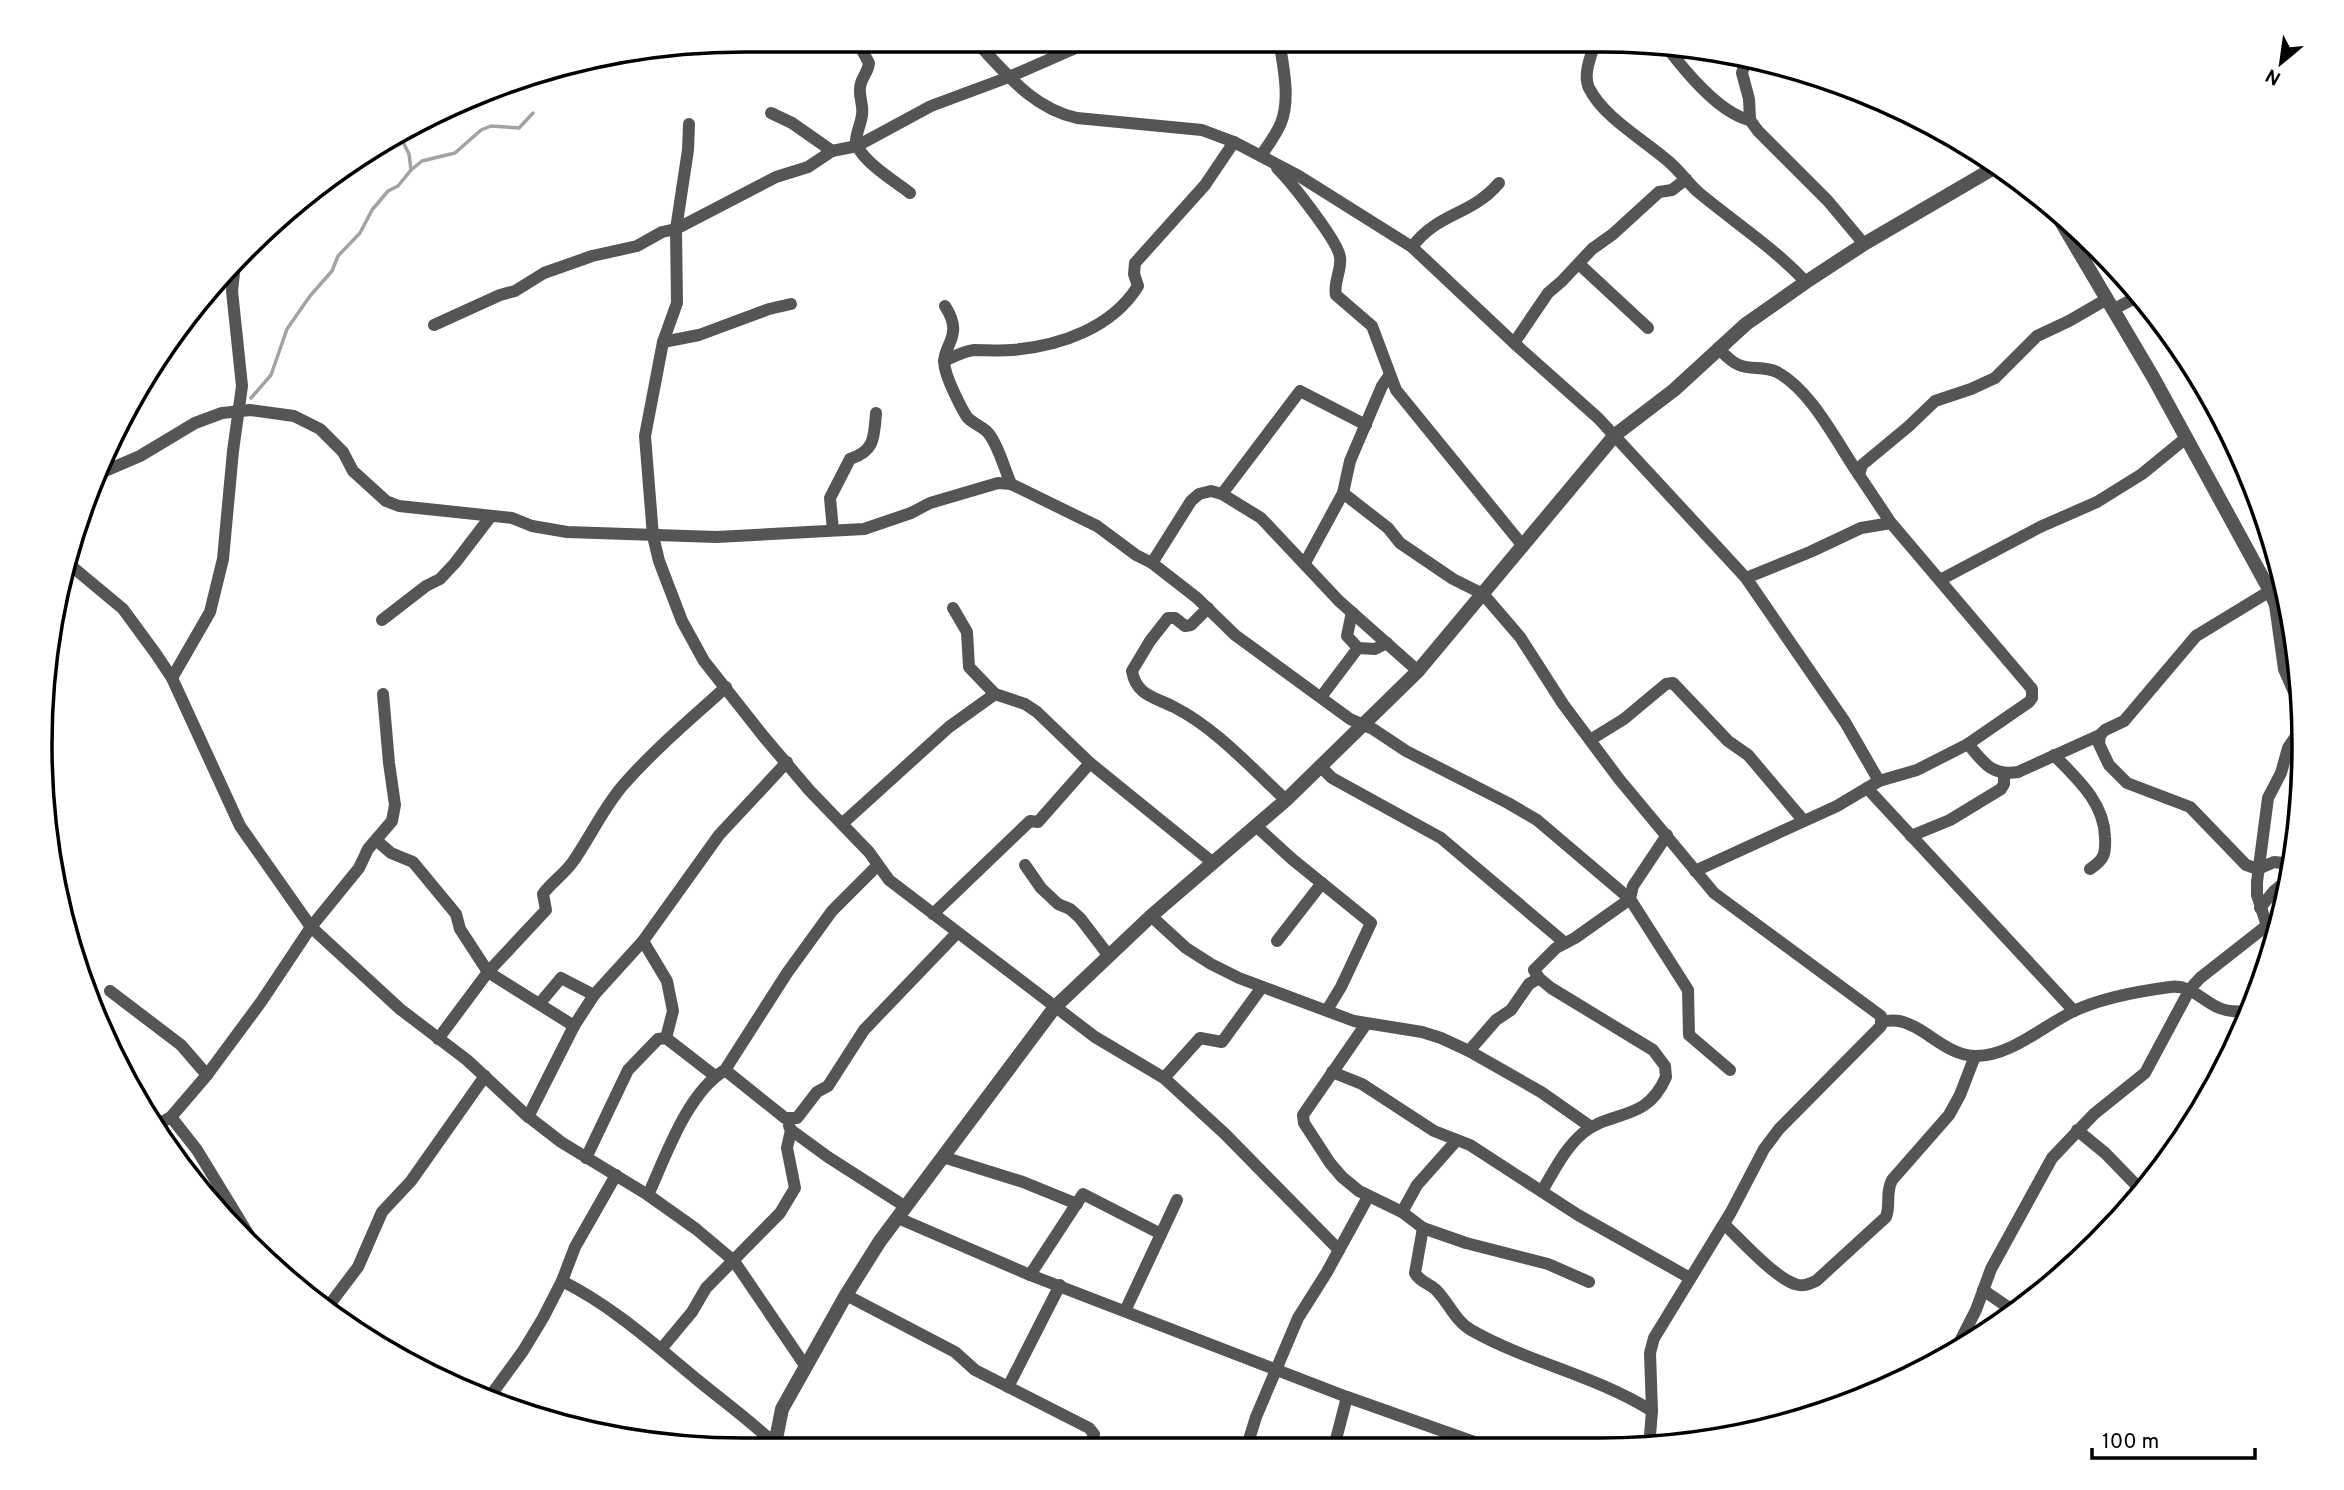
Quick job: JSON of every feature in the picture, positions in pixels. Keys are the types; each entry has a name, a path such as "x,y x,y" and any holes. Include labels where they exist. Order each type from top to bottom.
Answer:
{"street":[{"path":"863,52 869,64 868,73 861,82 859,94 862,116 856,140 863,156 910,194"},
{"path":"986,52 1038,103 1060,114 1077,118 1184,127 1202,130 1234,142 1328,192 1412,247 1615,435 1746,578 1845,722 1879,781"},
{"path":"434,325 500,295 515,291 544,273 592,256 637,246 662,232 676,229 776,177 808,167 832,151 858,146 931,106 1066,52"},
{"path":"1265,158 1284,110 1281,52"},
{"path":"1593,52 1586,79 1588,88 1614,117 1668,160 1686,180 1784,259 1806,282"},
{"path":"1674,57 1717,102 1729,111 1750,120 1828,201 1864,244"},
{"path":"1743,68 1750,120"},
{"path":"771,113 792,122 832,151"},
{"path":"689,124 688,150 676,229 677,303 663,342 645,436 653,536 659,561 682,621 704,662 810,792 843,823 889,880 1095,1037 1164,1079 1225,1134 1339,1250"},
{"path":"944,362 973,350 1004,351 1042,346 1075,336 1114,315 1138,286 1134,274 1135,263 1199,193 1234,142"},
{"path":"1265,158 1293,187 1337,247 1340,263 1336,295 1371,326 1396,390 1523,545"},
{"path":"773,1438 782,1409 846,1295 880,1241 1055,1007 1151,916 1286,800 1418,671 1615,435 1674,390 1746,324 1864,244 1988,172"},
{"path":"1514,343 1548,293 1592,249 1660,192 1672,190 1686,180"},
{"path":"1412,247 1419,237 1437,222 1482,201 1499,183"},
{"path":"2071,238 2275,596"},
{"path":"1579,264 1648,328"},
{"path":"172,678 209,612 223,559 242,370 235,329 233,278"},
{"path":"1859,475 1862,465 1935,401 1995,378 2037,336 2110,304 2129,299"},
{"path":"663,342 699,335 790,304"},
{"path":"945,306 953,318 954,331 951,344 944,354 946,373 968,417 988,433 1011,484"},
{"path":"1695,871 1838,806 1879,781 1917,770 1968,744 2029,702 2033,693 1891,523 1812,405 1791,382 1777,372 1763,367 1737,365 1718,348"},
{"path":"1305,563 1343,493 1350,461 1381,386 1389,376"},
{"path":"1222,494 1300,391 1366,425"},
{"path":"110,468 140,456 195,423 222,413 250,410 294,416 320,429 343,452 353,471 386,501 399,506 512,518 532,526 568,532 716,537 864,529 911,513 930,503 998,483 1011,484 1097,526 1136,555 1152,563 1208,608 1235,635 1350,719 1373,729 1447,774 1529,815 1551,831 1630,899 1688,990 1689,1035 1730,1070"},
{"path":"833,530 830,498 850,459 865,454 872,444 876,412"},
{"path":"1940,580 2096,502 2141,474 2186,438"},
{"path":"1152,563 1191,501 1199,494 1211,491 1222,494 1261,518 1352,612 1418,671"},
{"path":"1343,493 1388,528 1400,543 1453,579 1483,594 1520,638 1563,704 1619,779 1714,893 1881,1016 1883,1021 1779,1129 1751,1170 1724,1224 1654,1338 1650,1353 1652,1411 1649,1436"},
{"path":"382,620 426,586 440,579 491,516"},
{"path":"1746,578 1861,528 1891,523"},
{"path":"75,569 123,609 172,678 240,826 311,927 400,1009 485,1076 528,1117 586,1158 648,1195 696,1229 734,1261 806,1367"},
{"path":"1968,744 1994,771 2004,774 2018,772 2100,735 2124,721 2196,636 2270,591"},
{"path":"953,608 967,632 969,667 995,694 1025,704 1037,712 1090,763 1212,862"},
{"path":"1208,608 1191,625 1185,626 1175,618 1168,618 1132,670 1134,684 1144,693 1207,727 1286,800"},
{"path":"1352,612 1347,636 1358,648 1375,649 1387,643"},
{"path":"1321,697 1358,648"},
{"path":"1590,740 1624,719 1666,684 1673,683 1728,741 1748,755 1803,820"},
{"path":"438,1039 488,972 546,910 543,894 561,878 623,785 726,687"},
{"path":"163,1121 171,1116 207,1075 261,1002 311,927 359,868 368,849 393,821 395,805 388,763 383,694"},
{"path":"843,823 949,727 995,694"},
{"path":"2100,735 2102,754 2127,783 2190,807 2246,865 2258,869 2274,862 2281,863"},
{"path":"1963,1334 1991,1269 2052,1158 2077,1130 2145,1073 2190,989 2212,967 2267,926 2257,895 2258,869 2264,842 2268,798 2292,742"},
{"path":"2054,755 2079,780 2100,810 2105,825 2106,853 2099,863 2090,869"},
{"path":"528,1117 574,1026 594,995 643,941 719,835 786,762"},
{"path":"933,914 1030,821 1038,822 1090,763"},
{"path":"1320,766 1332,778 1441,838 1565,943"},
{"path":"1911,836 1950,820 2001,789 2004,774"},
{"path":"1867,788 2074,1011"},
{"path":"1256,826 1371,923 1341,987 1327,1010"},
{"path":"1542,1191 1567,1150 1591,1127 1635,1112 1666,1077 1665,1066 1658,1055 1646,1045 1566,998 1539,978 1535,973 1536,967 1565,943 1630,899 1633,886 1667,835"},
{"path":"376,840 391,853 413,862 456,914 460,929 488,972 574,1026"},
{"path":"1025,865 1041,888 1058,904 1070,909 1080,918 1109,956"},
{"path":"648,1195 689,1110 720,1073 832,911 877,866"},
{"path":"1277,941 1322,883"},
{"path":"2260,908 2276,890"},
{"path":"1151,916 1186,948 1210,964 1262,987 1366,1024 1422,1032 1469,1051 1541,1092 1591,1127"},
{"path":"788,1124 797,1118 817,1092 828,1086 864,1030 957,933"},
{"path":"643,941 667,981 673,1011 666,1038"},
{"path":"540,1003 561,978 594,995"},
{"path":"1469,1051 1496,1020 1511,1010 1529,984 1539,978"},
{"path":"1164,1079 1200,1038 1222,1042 1262,987"},
{"path":"1883,1021 1900,1021 1948,1049 1975,1056 1990,1055 2074,1011 2171,987 2190,989 2216,1007 2236,1016"},
{"path":"110,990 181,1045 207,1075"},
{"path":"2225,1010 2238,1011"},
{"path":"1366,1024 1302,1119 1342,1177 1367,1197 1402,1212 1423,1228 1466,1243 1548,1264 1589,1282"},
{"path":"586,1158 628,1070 658,1039 666,1038 720,1073 902,1212 1030,1275 1454,1438"},
{"path":"1724,1224 1771,1268 1794,1284 1806,1286 1816,1280 1886,1217 1889,1210 1887,1189 1949,1115 1975,1056"},
{"path":"1332,1072 1363,1084 1434,1130 1469,1145 1578,1215 1690,1278"},
{"path":"332,1301 358,1268 382,1212 411,1181 485,1076"},
{"path":"171,1116 197,1150 237,1216"},
{"path":"662,1348 692,1312 706,1288 780,1213 795,1188 787,1149 788,1124"},
{"path":"2077,1130 2105,1153 2135,1184"},
{"path":"1402,1212 1417,1185 1457,1140"},
{"path":"943,1157 1024,1182 1077,1204"},
{"path":"494,1390 523,1352 562,1281 579,1239 616,1175"},
{"path":"1030,1275 1083,1194 1161,1234"},
{"path":"1249,1438 1275,1369 1298,1318 1367,1197"},
{"path":"1125,1311 1177,1200"},
{"path":"1423,1228 1415,1273 1422,1282 1435,1289 1468,1328 1534,1360 1601,1383 1652,1411"},
{"path":"562,1281 597,1300 662,1348 770,1438"},
{"path":"1008,1387 1059,1285"},
{"path":"1983,1290 2005,1305"},
{"path":"846,1295 945,1347 975,1370 1089,1428 1094,1434 1093,1438"},
{"path":"1336,1438 1347,1397"}],"waterway":[{"path":"251,398 271,375 287,329 332,271 338,256 360,233 372,210 388,191 398,186 422,161 455,153 481,130 491,126 519,128 533,113"},
{"path":"403,143 409,154 411,170"}]}
